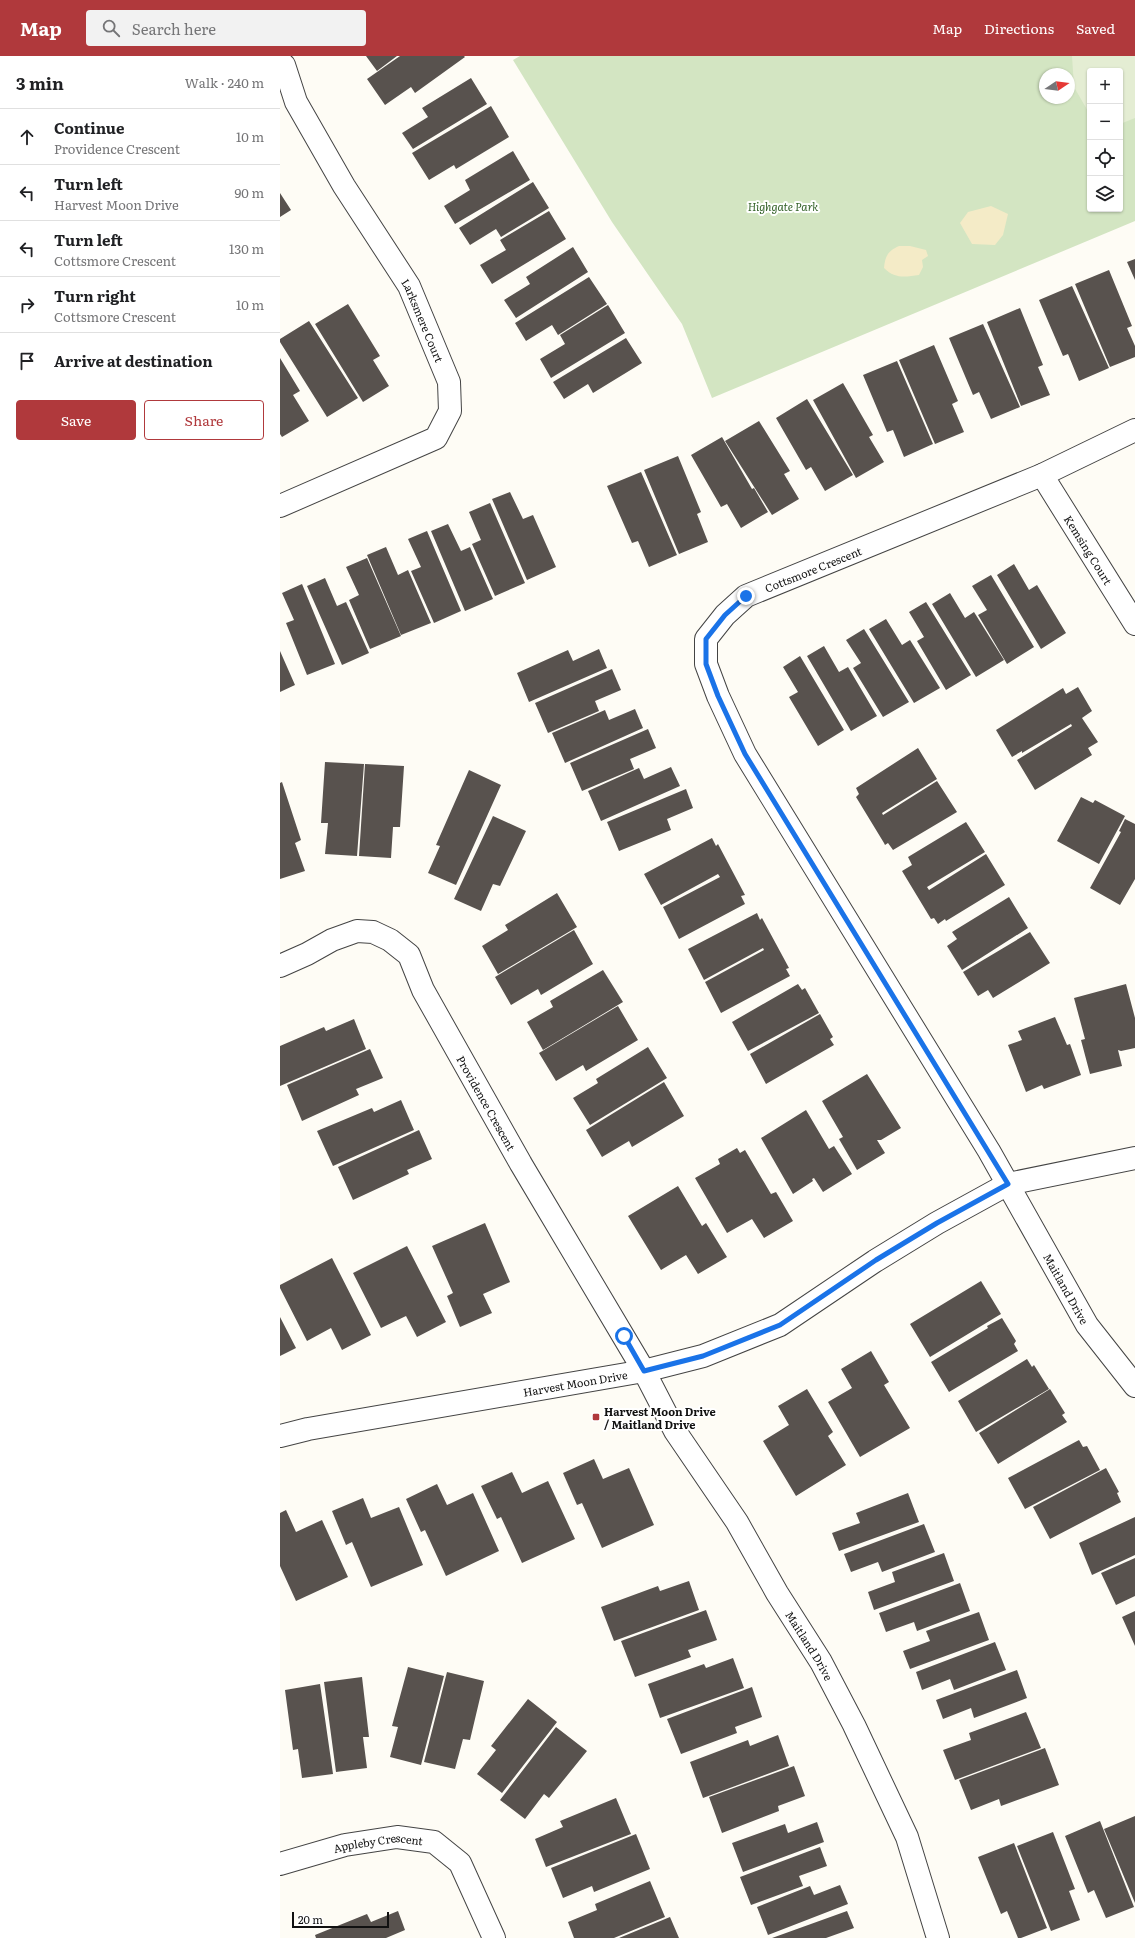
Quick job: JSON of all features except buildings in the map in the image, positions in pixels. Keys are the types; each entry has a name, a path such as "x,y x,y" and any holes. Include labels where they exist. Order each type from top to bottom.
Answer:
{"street":[{"name":"Larksmere Court","path":"280,62 284,65 296,102 344,186 409,286 449,382 450,411 436,438 280,506"},
{"name":"Cottsmore Crescent","path":"1008,1184 745,754 718,696 706,664 706,639 725,615 746,596 1042,475 1135,430"},
{"name":"Kemsing Court","path":"1042,475 1135,624"},
{"name":"Providence Crescent","path":"280,966 307,954 332,940 357,931 374,932 384,937 409,955 422,990 521,1164 644,1371"},
{"name":"Harvest Moon Drive","path":"280,1436 308,1429 644,1371 703,1356 780,1325 876,1260 937,1223 1008,1184 1135,1158"},
{"name":"Maitland Drive","path":"1008,1184 1087,1325 1135,1386"},
{"name":"Maitland Drive","path":"644,1371 675,1431 737,1522 777,1593 821,1662 854,1725 907,1837 938,1938"},
{"name":"Appleby Crescent","path":"280,1864 345,1845 397,1836 434,1842 460,1863 494,1938"}],"green space":[{"name":"Highgate Park","path":"520,56 1135,56 1135,221 712,398 682,324 612,222 513,60"},
{"path":"1072,56 1135,56 1135,118 1123,123 1123,68 1087,68 1087,110 1075,89 1075,68 1073,68"}],"sand":[{"path":"991,206 1008,214 1003,235 995,245 972,244 960,223 968,212"},
{"path":"899,246 910,246 926,250 928,256 922,260 923,267 919,275 905,277 896,276 884,268 885,260 888,254"}],"place":[{"name":"Harvest Moon Drive / Maitland Drive","path":"596,1417"}],"route":[{"path":"624,1336 644,1371 703,1356 780,1325 876,1260 937,1223 1008,1184 894,995 745,754 718,696 706,664 706,639 725,615 746,596"}]}
